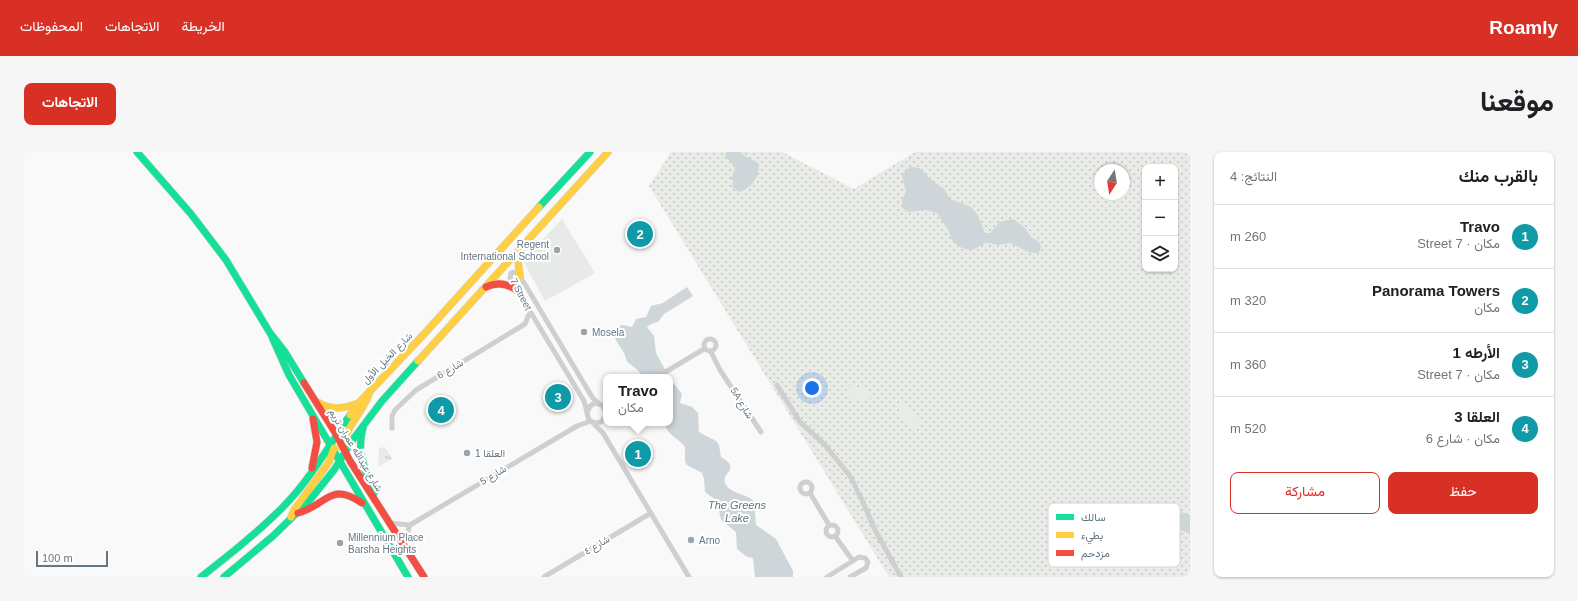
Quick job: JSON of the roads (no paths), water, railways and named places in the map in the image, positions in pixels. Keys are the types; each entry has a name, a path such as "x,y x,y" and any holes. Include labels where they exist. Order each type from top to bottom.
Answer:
{"main road":[{"name":"شارع عبدالله عمران تريم","path":"137,152 192,214 213,242 270,333 285,352 330,426 333,441 344,470 408,577"},
{"name":"شارع الخيل الأول","path":"201,577 271,520 309,475 359,402 590,152"},
{"path":"224,577 255,553 290,521 318,491 354,438 382,401 608,152"},
{"path":"520,276 518,260 522,246"},
{"path":"484,288 491,285 504,284 512,287 518,292"},
{"name":"شارع عبدالله عمران تريم","path":"270,333 284,366 311,412 333,441 341,445 403,546 424,577"},
{"path":"340,460 341,445 349,429 366,404 370,391"},
{"path":"313,399 323,406 335,409 348,407 359,402"},
{"path":"309,475 317,442 311,412"},
{"path":"365,423 361,438 360,454 376,503"},
{"path":"349,429 346,439 349,441 354,438"},
{"path":"290,521 294,510 329,462 333,441"},
{"path":"298,513 308,510 325,497 337,494 351,496 366,507"}],"street":[{"name":"7 Street","path":"592,422 587,413 584,401 518,292 510,276 513,272 520,276 592,397 603,408"},
{"path":"530,312 525,324 538,325"},
{"name":"شارع 6","path":"392,428 392,416 395,410 416,390 525,324"},
{"path":"712,340 716,345 715,349 711,352 704,349 703,345 705,341 712,340"},
{"path":"662,374 704,349"},
{"name":"5A شارع","path":"711,352 718,363 720,370 725,374 761,432"},
{"path":"777,385 800,422 825,444 850,476 875,530 901,577"},
{"name":"شارع 5","path":"577,426 587,413 590,406 599,404"},
{"name":"شارع 5","path":"410,525 577,426 592,422 598,423 603,419"},
{"path":"592,422 603,433 689,577"},
{"path":"603,433 604,426"},
{"path":"810,493 829,525"},
{"name":"شارع ٤","path":"544,577 651,513"},
{"path":"388,522 399,525 410,525 403,546"},
{"path":"829,525 832,524 837,527 838,531 835,536"},
{"path":"829,525 826,528 826,534 829,536 835,536"},
{"path":"835,536 851,562"},
{"path":"827,577 862,557 867,560 867,565 864,569 850,577"}],"water":[{"path":"727,152 740,152 744,156 759,164 758,174 754,181 751,185 740,192 732,187 733,181 730,179 735,168 725,155"},
{"path":"911,167 919,168 924,172 931,180 944,189 950,199 971,207 977,214 985,233 990,233 1000,222 1013,219 1025,228 1031,237 1039,242 1041,247 1040,251 1036,253 1029,252 1010,243 998,245 985,243 973,250 958,246 952,240 948,229 937,213 924,210 910,212 904,210 902,202 906,191 902,178 904,172"},
{"path":"687,287 693,296 664,314 658,322 647,327 654,336 656,353 667,374 641,374 628,362 615,338 615,331 622,325 632,327 636,319 646,317 651,306 663,303"},
{"name":"The Greens Lake","path":"673,383 682,394 680,403 692,407 698,413 699,432 716,441 719,445 721,457 730,465 725,483 730,489 754,501 756,525 776,539 793,571 793,577 755,577 753,558 747,557 737,549 736,532 721,520 717,501 705,492 702,473 687,465 685,462 685,447 668,431 666,427 673,426"},
{"path":"1180,512 1190,515 1190,534 1180,530"}],"place":[{"name":"Panorama Towers","path":"640,234"},
{"name":"Regent International School","path":"557,250"},
{"name":"Mosela","path":"584,332"},
{"name":"الأرطه 1","path":"558,397"},
{"name":"العلقا 3","path":"441,410"},
{"name":"العلقا 1","path":"467,453"},
{"name":"Travo","path":"638,454"},
{"name":"Arno","path":"691,540"},
{"name":"Millennium Place Barsha Heights","path":"340,543"}]}
